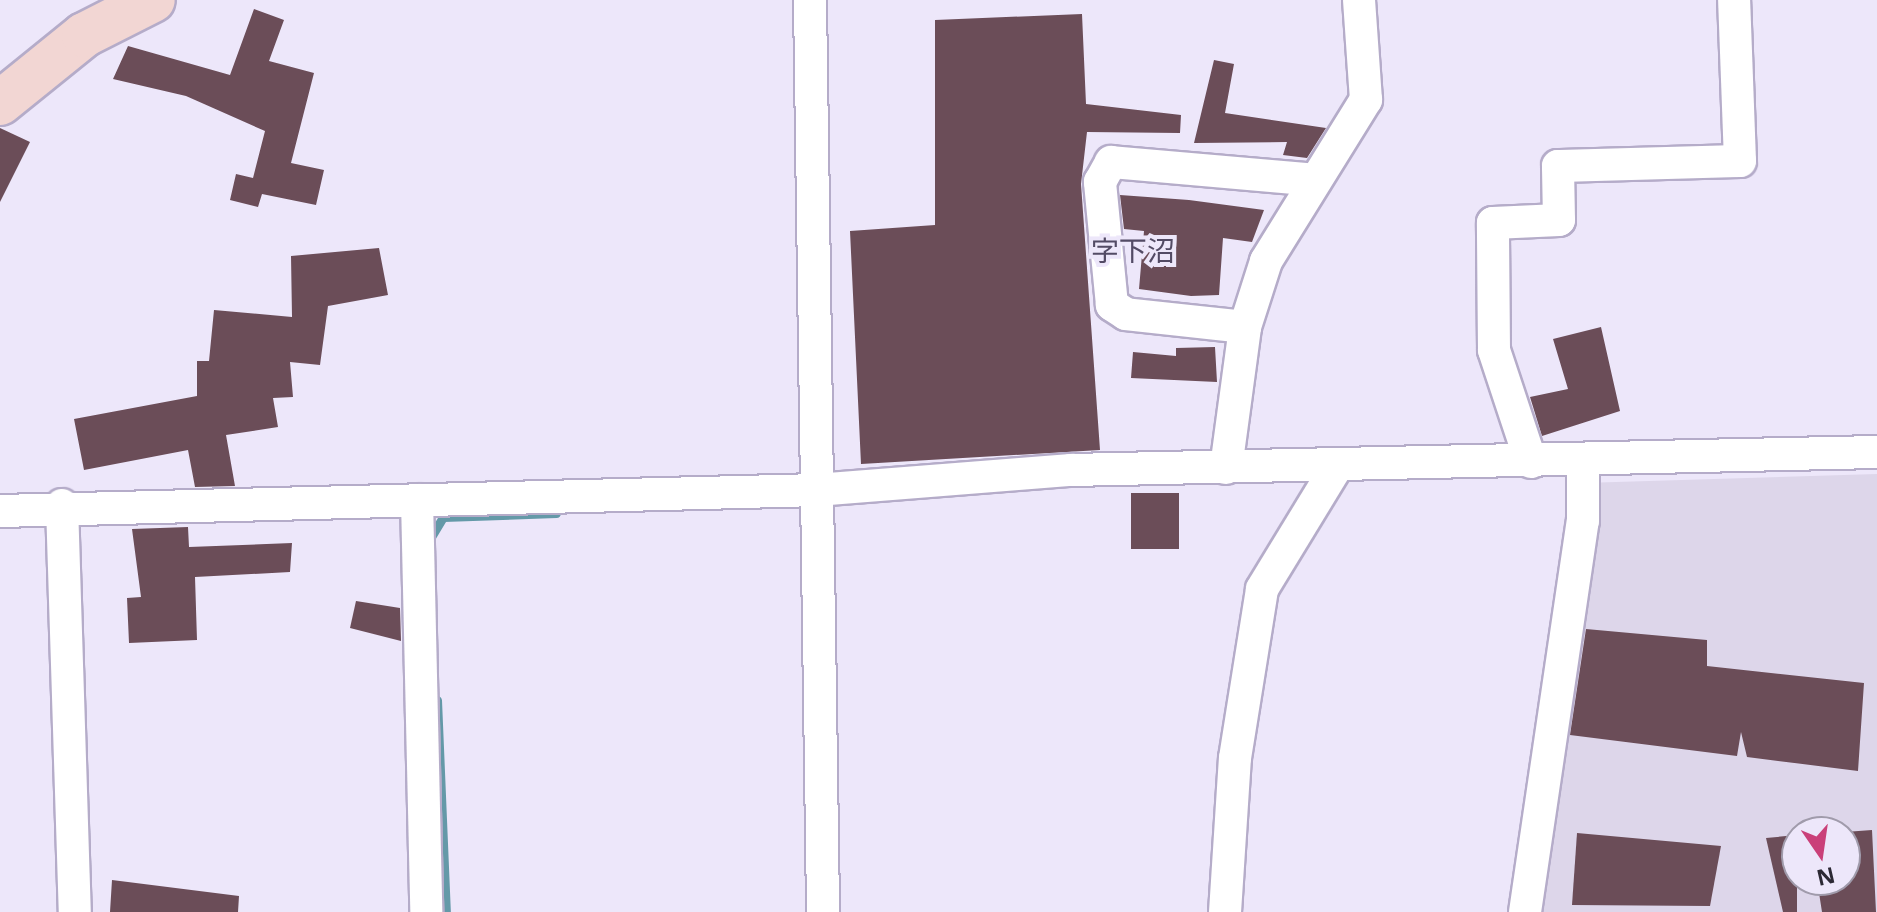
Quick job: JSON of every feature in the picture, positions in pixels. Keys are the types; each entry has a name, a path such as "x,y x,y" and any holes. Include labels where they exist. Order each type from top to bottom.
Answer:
{"street":[{"path":"0,103 84,35 153,0"},
{"path":"810,0 823,912"},
{"path":"1226,468 1245,327 1277,234 1366,100 1359,0"},
{"path":"1531,462 1494,350 1493,223 1559,220 1558,166 1740,161 1734,0"},
{"path":"1245,327 1126,314 1112,305 1100,182 1111,162 1315,180"},
{"path":"0,511 62,505 816,490 1071,470 1583,462 1877,452"},
{"path":"1525,912 1583,521 1583,462"},
{"path":"1225,912 1235,758 1262,589 1337,466"},
{"path":"417,500 426,912"},
{"path":"62,505 75,912"}],"shaded area":[{"path":"1877,474 1877,912 1526,912 1583,483"}],"building":[{"path":"254,9 284,20 269,61 314,73 291,163 324,170 316,205 262,194 258,207 230,200 236,174 253,178 265,131 186,96 113,79 128,46 230,75"},
{"path":"1082,14 1086,104 1181,115 1180,133 1087,132 1081,184 1100,450 861,464 850,231 935,225 935,20"},
{"path":"1214,60 1234,64 1225,113 1326,128 1307,158 1283,155 1287,142 1194,143"},
{"path":"0,128 30,142 0,202"},
{"path":"1120,195 1264,210 1252,242 1223,238 1219,295 1191,296 1139,289 1144,231 1124,229"},
{"path":"379,248 388,295 328,306 320,365 290,362 293,397 273,398 278,427 226,435 235,486 195,487 188,450 84,470 74,419 197,396 197,361 209,361 214,310 292,317 291,256"},
{"path":"1601,327 1620,411 1542,436 1530,397 1568,389 1553,339"},
{"path":"1215,347 1217,382 1131,378 1133,352 1176,356 1176,348"},
{"path":"1131,493 1179,493 1179,549 1131,549"},
{"path":"188,527 189,547 292,543 290,572 195,577 197,640 129,643 127,598 141,597 132,529"},
{"path":"356,601 400,608 401,641 350,628"},
{"path":"1586,629 1707,640 1707,666 1864,683 1858,771 1747,757 1741,732 1737,756 1570,735"},
{"path":"1872,830 1876,912 1822,912 1820,896 1861,896 1861,831"},
{"path":"1577,833 1721,846 1710,906 1572,905"},
{"path":"1781,837 1781,896 1797,896 1797,912 1783,912 1766,838"},
{"path":"112,880 239,896 238,912 110,912"}],"waterway":[{"path":"431,537 443,517 556,513"},
{"path":"437,700 446,912"}],"district":[{"name":"字下沼","path":"1133,250"}]}
